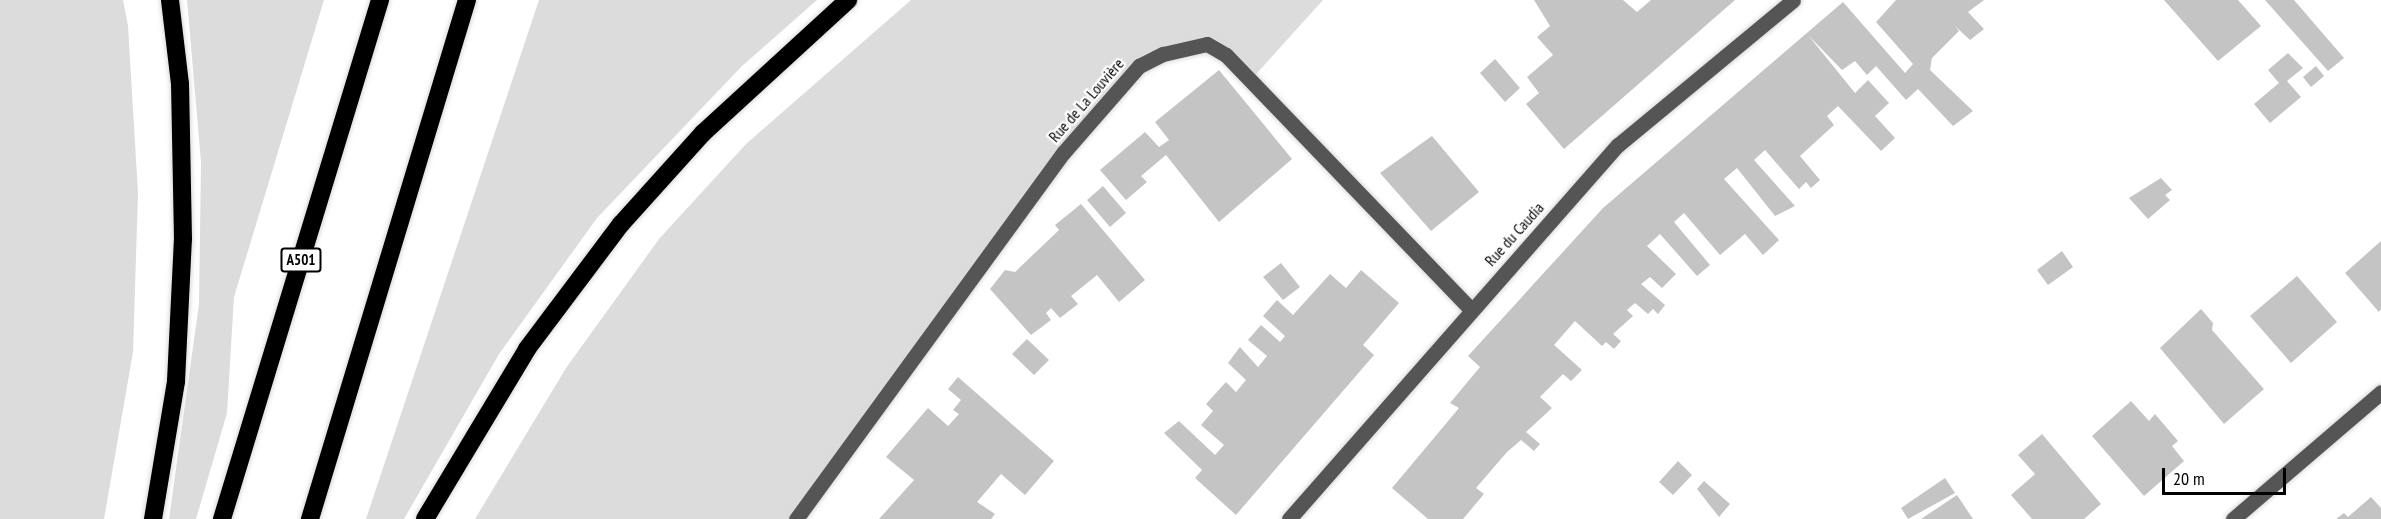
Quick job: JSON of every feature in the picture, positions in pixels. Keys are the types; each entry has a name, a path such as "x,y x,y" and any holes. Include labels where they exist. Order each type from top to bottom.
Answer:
{"highway":[{"path":"153,519 176,381 183,239 180,84 170,0"},
{"name":"A501","path":"222,519 380,0"},
{"path":"310,519 467,0"},
{"path":"425,519 527,349 621,225 703,133 848,0"}],"street":[{"name":"Rue du Caudia","path":"1289,519 1470,310 1618,145 1793,0"},
{"name":"Rue de La Louvière","path":"796,519 1063,153 1139,66 1163,54 1207,44 1226,55 1470,310"},
{"path":"2233,519 2381,392"}],"shaded area":[{"path":"0,0 123,0 128,26 138,193 133,352 104,519 0,519"},
{"path":"187,0 324,0 234,297 227,413 196,519 169,519 199,304 201,162"},
{"path":"539,0 817,0 742,66 597,218 499,354 404,519 366,519"},
{"path":"911,0 1323,0 1250,81 1207,44 1139,66 1063,153 796,519 475,519 566,368 659,239 746,144"}],"building":[{"path":"1534,0 1623,0 1637,12 1651,0 1735,0 1564,149 1526,104 1539,93 1527,77 1553,55 1537,37 1550,26"},
{"path":"1896,0 1984,0 1968,12 1984,29 1970,40 1955,26 1959,31 1932,58 1930,70 1973,111 1953,126 1918,89 1906,100 1876,66 1867,75 1855,61 1842,70 1808,35 1855,93 1868,80 1889,103 1875,116 1895,138 1881,151 1838,106 1827,116 1834,125 1800,156 1820,180 1811,188 1806,182 1799,189 1765,150 1754,160 1795,206 1775,216 1737,168 1724,179 1779,240 1763,255 1745,234 1720,255 1684,213 1674,222 1710,265 1697,276 1660,234 1647,246 1676,274 1662,288 1650,277 1641,284 1665,305 1658,314 1653,309 1648,314 1635,303 1627,310 1633,316 1613,334 1621,341 1614,349 1606,342 1602,346 1575,321 1554,345 1582,370 1571,381 1563,374 1540,397 1552,408 1526,432 1540,444 1534,451 1521,440 1507,452 1476,488 1484,494 1463,519 1428,519 1392,488 1459,408 1450,403 1480,367 1468,356 1603,208 1843,2 1905,73 1913,64 1876,22"},
{"path":"2164,0 2238,0 2261,26 2218,61"},
{"path":"2265,0 2294,0 2344,58 2328,71"},
{"path":"2288,53 2303,68 2287,81 2301,97 2270,123 2254,104 2279,83 2268,70"},
{"path":"1495,59 1520,88 1505,102 1480,73"},
{"path":"2316,66 2324,76 2311,87 2303,77"},
{"path":"1219,70 1292,159 1219,222 1166,155 1141,176 1147,182 1126,200 1100,170 1145,132 1159,147 1169,140 1155,122"},
{"path":"1432,136 1479,192 1431,231 1380,173"},
{"path":"2161,178 2172,190 2165,195 2170,200 2148,219 2129,198"},
{"path":"1103,186 1126,213 1110,227 1087,200"},
{"path":"1081,204 1145,280 1119,302 1097,275 1071,296 1078,304 1060,318 1051,308 1046,313 1051,320 1031,335 990,289 1005,270 1015,272 1059,230 1055,225"},
{"path":"2381,241 2381,309 2379,312 2345,273"},
{"path":"2062,251 2073,267 2048,285 2037,270"},
{"path":"1281,263 1300,287 1283,300 1263,277"},
{"path":"1361,270 1399,303 1363,345 1374,355 1236,515 1195,478 1202,470 1164,433 1179,421 1215,455 1224,445 1201,425 1213,411 1206,404 1226,382 1236,392 1246,380 1228,363 1240,347 1258,367 1267,356 1248,340 1261,325 1280,342 1285,336 1263,316 1277,300 1293,315 1330,274 1346,288"},
{"path":"2297,276 2337,322 2291,363 2250,316"},
{"path":"2201,309 2213,323 2212,330 2264,389 2224,424 2160,348"},
{"path":"1027,339 1049,360 1034,375 1012,354"},
{"path":"958,377 1054,461 1025,495 1001,474 977,502 995,514 991,519 879,519 914,480 886,457 928,408 948,426 959,414 953,410 961,400 948,389"},
{"path":"2131,401 2149,421 2155,414 2178,441 2172,446 2184,461 2144,496 2092,436"},
{"path":"2042,434 2101,504 2084,519 2032,519 2011,495 2035,474 2018,455"},
{"path":"1678,461 1692,475 1673,495 1659,482"},
{"path":"1945,478 1955,493 1908,519 1901,508"},
{"path":"1704,481 1730,504 1719,517 1697,489"},
{"path":"1957,495 1973,519 1921,519"},
{"path":"2371,497 2381,508 2381,519 2336,519 2344,513 2348,517"}]}
